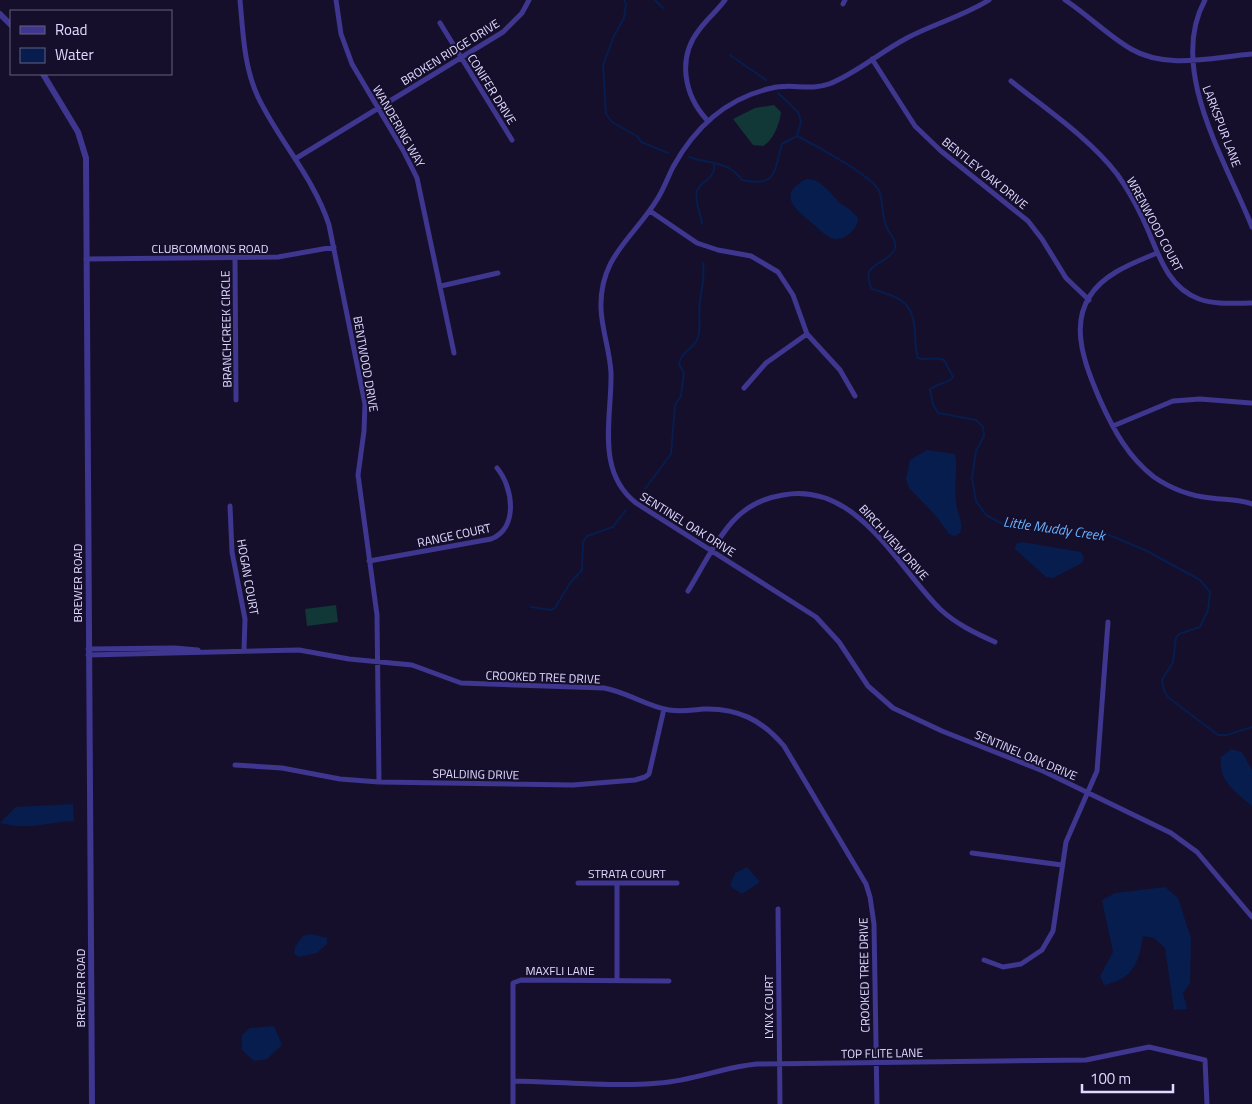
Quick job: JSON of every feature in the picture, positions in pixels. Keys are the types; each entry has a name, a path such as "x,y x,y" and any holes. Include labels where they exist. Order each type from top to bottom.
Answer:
{"street":[{"name":"BENTWOOD DRIVE","path":"240,0 245,53 253,85 267,114 321,204 334,247 365,404 364,431 358,475 359,498 376,606 379,782"},
{"name":"WANDERING WAY","path":"336,0 345,47 358,76 403,150 417,178 454,353"},
{"name":"BROKEN RIDGE DRIVE","path":"295,159 503,32 517,18 529,0"},
{"path":"707,120 694,104 688,88 687,57 698,31 725,0"},
{"name":"SENTINEL OAK DRIVE","path":"989,0 908,37 842,78 820,86 781,86 751,94 731,104 707,120 690,140 650,211 618,249 602,287 602,316 611,372 608,403 610,460 617,482 630,499 797,604 824,624 839,642 868,686 893,708 942,731 1043,771 1172,834 1187,844 1205,861 1239,904 1252,917"},
{"path":"1065,0 1137,52 1158,59 1192,60 1252,54"},
{"name":"LARKSPUR LANE","path":"1205,0 1194,30 1192,60 1196,89 1252,227"},
{"path":"0,14 10,24"},
{"name":"CONIFER DRIVE","path":"440,23 512,140"},
{"name":"BENTLEY OAK DRIVE","path":"872,59 915,126 941,151 1028,221 1042,239 1066,278 1089,300"},
{"name":"BREWER ROAD","path":"44,75 71,119 84,145 86,168 92,1104"},
{"name":"WRENWOOD COURT","path":"1011,81 1089,144 1105,160 1134,201 1157,253 1172,279 1191,295 1218,303 1252,303"},
{"path":"650,211 697,243 718,250 751,256 773,268 789,287 807,334 840,370 855,396"},
{"name":"CLUBCOMMONS ROAD","path":"86,259 292,256 334,247"},
{"path":"1157,253 1114,272 1100,284 1089,300 1081,320 1080,347 1086,369 1113,426 1136,461 1162,482 1201,497 1252,504"},
{"name":"BRANCHCREEK CIRCLE","path":"235,258 236,400"},
{"path":"441,286 498,273"},
{"path":"744,388 766,362 807,334"},
{"path":"1113,426 1173,401 1200,399 1251,403"},
{"name":"RANGE COURT","path":"370,561 491,539 500,535 508,523 510,509 506,481 497,468"},
{"name":"BIRCH VIEW DRIVE","path":"688,591 734,520 762,501 793,493 827,498 856,514 947,615 962,626 995,642"},
{"name":"HOGAN COURT","path":"230,506 232,552 245,619 244,650"},
{"path":"984,960 995,966 1012,966 1030,960 1042,950 1053,931 1068,834 1097,771 1108,622"},
{"name":"CROOKED TREE DRIVE","path":"88,652 175,654 208,651 299,650 377,662 412,665 452,682 470,685 604,688 626,693 664,709 682,711 719,709 750,716 775,736 791,758 859,872 870,897 874,924 877,1104"},
{"name":"SPALDING DRIVE","path":"235,765 275,767 340,779 379,782 573,785 645,777 651,765 664,709"},
{"path":"972,853 1062,865"},
{"name":"STRATA COURT","path":"578,883 677,884"},
{"path":"617,884 617,980"},
{"name":"LYNX COURT","path":"778,909 778,1063 780,1104"},
{"name":"MAXFLI LANE","path":"514,1104 513,983 520,980 669,981"},
{"name":"TOP FLITE LANE","path":"514,1081 657,1083 681,1081 743,1065 1086,1060 1136,1048 1158,1048 1205,1060 1207,1104"}],"green space":[{"path":"774,105 781,112 775,131 767,144 763,146 753,145 733,119 755,108"},
{"path":"336,605 338,622 307,626 305,609"}],"water":[{"path":"806,179 811,179 821,184 858,218 858,222 851,233 839,239 829,237 796,208 790,197 792,191"},
{"path":"927,450 955,454 955,490 961,529 960,533 955,536 949,534 936,516 909,488 906,479 910,460"},
{"path":"1022,542 1081,552 1084,558 1082,563 1053,578 1046,577 1015,549 1016,544"},
{"path":"1231,749 1242,752 1252,770 1252,806 1234,791 1222,773 1221,757"},
{"path":"73,804 74,821 29,826 0,823 16,807"},
{"path":"747,867 760,882 742,894 730,886 735,873"},
{"path":"1165,887 1178,898 1191,938 1190,983 1183,993 1187,1009 1174,1010 1165,948 1154,938 1143,936 1137,962 1122,979 1104,985 1100,976 1113,952 1102,900 1115,893"},
{"path":"311,934 327,938 327,944 317,953 299,957 294,954 295,947 303,936"},
{"path":"274,1026 282,1045 267,1059 254,1061 242,1050 242,1035 250,1028"}],"waterway":[{"name":"Little Muddy Creek","path":"624,0 626,4 624,18 614,36 603,65 606,114 612,122 638,137 641,142 668,153"},
{"path":"655,0 663,8"},
{"path":"730,55 766,80"},
{"path":"778,93 798,112 801,122 797,136"},
{"name":"Little Muddy Creek","path":"689,157 725,166 742,180 762,181 772,175 782,144 797,136 855,169 874,185 881,195 885,224 894,239 895,249 889,257 870,270 868,275 869,281 872,289 891,295 909,308 914,324 918,358 944,360 953,377 951,380 930,390 933,404 938,413 976,420 983,427 984,436 976,451 972,478 976,501 986,515 1001,523 1102,532 1147,551 1200,580 1210,592 1208,610 1200,627 1179,634 1176,638 1173,662 1162,680 1164,691 1169,698 1218,735 1227,735 1252,727"},
{"path":"702,224 696,195 701,185 713,174 714,165"},
{"path":"645,489 671,454 675,405 681,396 684,373 679,364 682,356 697,340 699,331 703,263"},
{"path":"531,607 551,610 555,608 570,583 582,570 583,542 587,536 613,527 626,510"}]}
